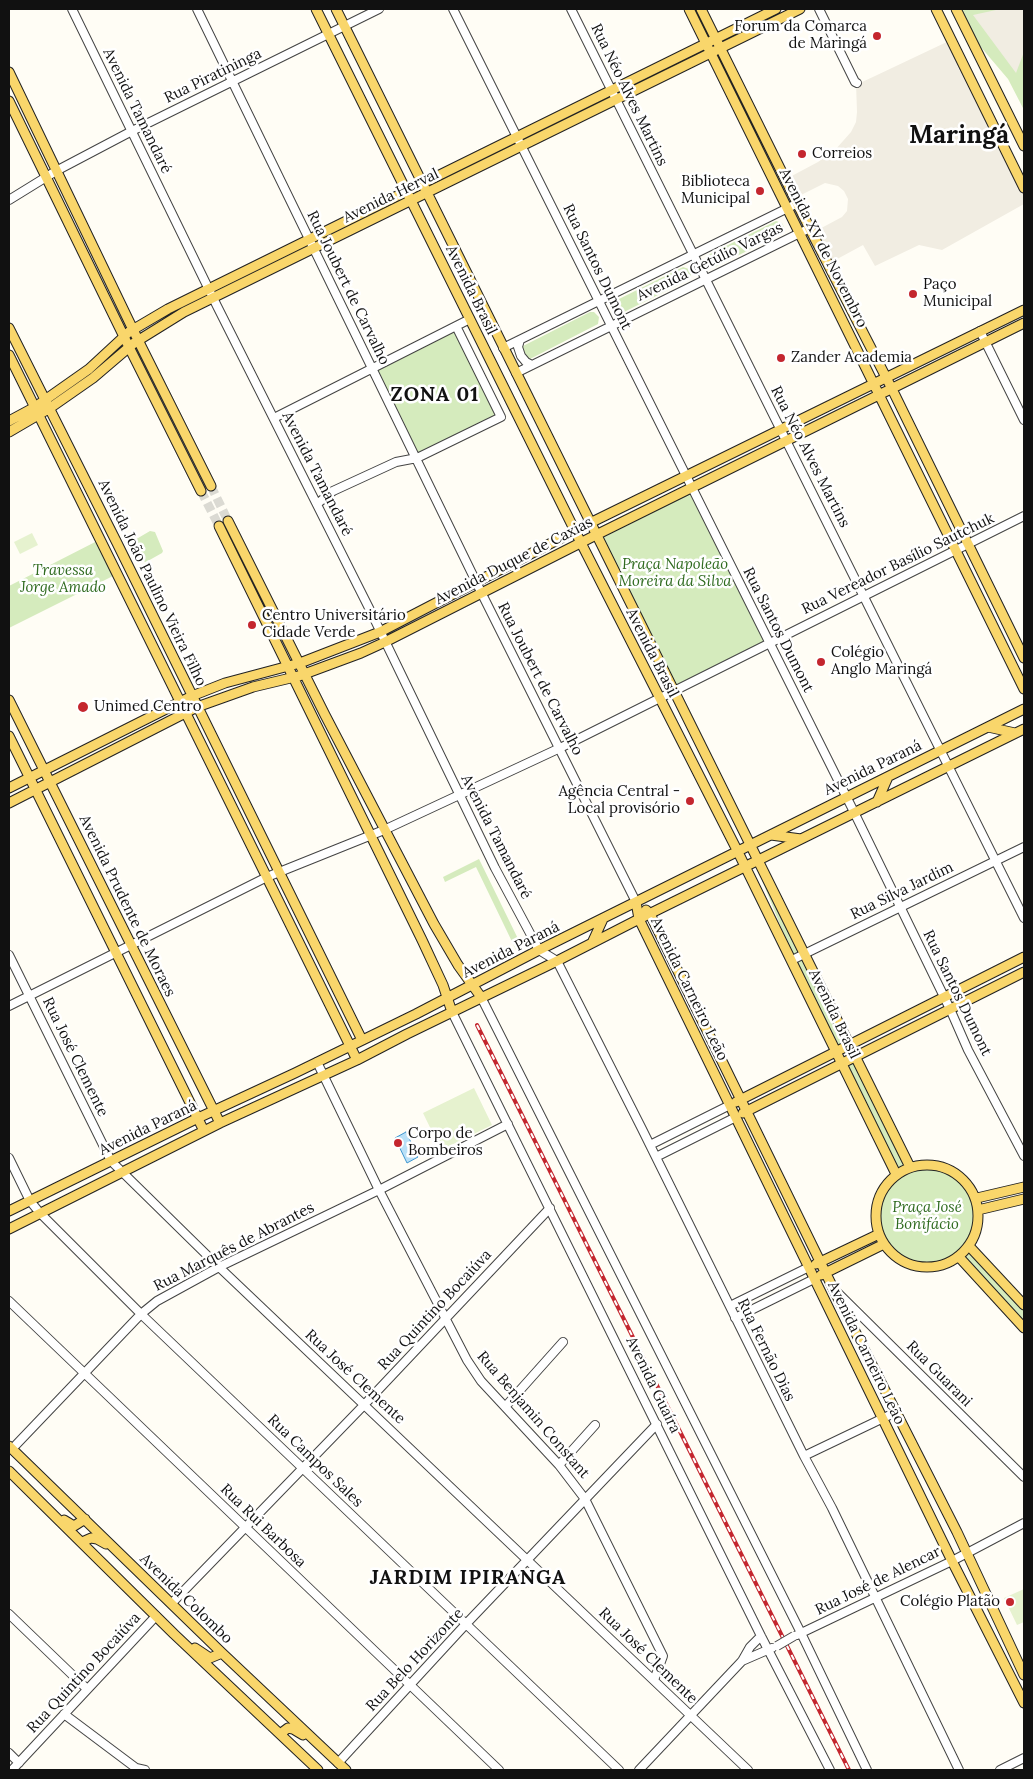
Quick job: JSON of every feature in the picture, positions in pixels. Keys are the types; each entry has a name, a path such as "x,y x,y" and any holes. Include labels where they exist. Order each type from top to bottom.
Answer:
{"main road":[{"name":"Avenida Brasil","path":"316,9 581,543 746,867 896,1174"},
{"name":"Avenida Brasil","path":"336,9 910,1167"},
{"name":"Avenida XV de Novembro","path":"689,9 1024,688"},
{"name":"Avenida XV de Novembro","path":"702,9 1024,658"},
{"name":"Avenida Herval","path":"9,432 37,411 45,399 95,364 124,336 168,308 775,9"},
{"path":"762,26 775,9"},
{"name":"Avenida Herval","path":"9,421 50,408 92,378 138,340 184,312 412,201 762,26 800,9"},
{"path":"936,9 1024,188"},
{"path":"956,9 1024,146"},
{"path":"649,70 666,75"},
{"path":"9,72 138,340 211,486"},
{"path":"9,101 129,347 202,491"},
{"path":"564,125 575,108"},
{"path":"455,167 476,169"},
{"path":"347,221 368,222"},
{"path":"265,272 277,255"},
{"path":"168,308 184,312"},
{"name":"Avenida Duque de Caxias","path":"9,788 192,696 224,683 300,663 380,632 590,523 980,331 1019,315 1024,310"},
{"name":"Avenida Duque de Caxias","path":"9,803 197,707 253,687 305,674 385,642 1024,323"},
{"name":"Avenida João Paulino Vieira Filho","path":"9,328 362,1040"},
{"name":"Avenida João Paulino Vieira Filho","path":"9,355 357,1060"},
{"path":"917,376 933,355"},
{"path":"92,378 95,364"},
{"path":"817,412 841,415"},
{"path":"734,468 745,448"},
{"path":"627,505 653,508"},
{"path":"228,521 384,830 439,933 458,965 481,997"},
{"path":"219,526 372,835 422,940 452,1012"},
{"path":"510,580 527,556"},
{"path":"417,614 444,612"},
{"path":"329,665 340,648"},
{"path":"224,683 253,687"},
{"name":"Avenida Prudente de Moraes","path":"9,700 220,1124"},
{"name":"Avenida Paraná","path":"10,1213 30,1201 198,1118 416,1014 539,950 1024,709"},
{"path":"988,727 1020,731"},
{"name":"Avenida Paraná","path":"9,1229 204,1131 324,1077 481,997 521,979 1020,731"},
{"name":"Avenida Prudente de Moraes","path":"9,736 204,1131"},
{"path":"877,802 888,777"},
{"path":"771,835 801,839"},
{"path":"670,885 692,893"},
{"name":"Avenida Carneiro Leão","path":"636,902 650,914 820,1262 967,1553 1024,1675"},
{"name":"Avenida Carneiro Leão","path":"636,902 639,919 915,1485 1024,1703"},
{"path":"592,943 603,919"},
{"path":"730,1105 1024,957"},
{"path":"500,970 521,979"},
{"path":"736,1117 1024,972"},
{"path":"407,1034 416,1014"},
{"path":"281,1096 295,1073"},
{"path":"164,1152 175,1130"},
{"path":"923,1164 948,1169 959,1175 977,1198 978,1222 976,1234 969,1246 959,1257 944,1265 928,1268 911,1265 896,1257 884,1244 879,1234 876,1218 878,1201 885,1186 896,1174 910,1167 923,1164"},
{"path":"768,1182 779,1176"},
{"path":"977,1198 1024,1187"},
{"path":"56,1188 81,1193"},
{"path":"978,1210 1024,1199"},
{"path":"809,1268 879,1234"},
{"path":"814,1279 884,1244"},
{"path":"969,1246 1024,1305"},
{"path":"959,1257 1024,1328"},
{"name":"Avenida Colombo","path":"10,1447 86,1519 115,1550 172,1603 222,1654 346,1770"},
{"path":"9,1471 174,1634 318,1770"},
{"path":"915,1485 930,1478"},
{"path":"46,1507 74,1526 86,1519"},
{"path":"82,1542 91,1538 97,1539 115,1550"},
{"path":"174,1634 210,1658 222,1654"},
{"path":"280,1734 288,1728 293,1729 320,1746"}],"street":[{"name":"Avenida Tamandaré","path":"72,9 213,298 385,642 459,796 506,890 539,950"},
{"name":"Rua Joubert de Carvalho","path":"197,9 482,594 636,902"},
{"name":"Rua Piratininga","path":"9,200 45,177 132,131 379,9"},
{"name":"Rua Santos Dumont","path":"452,9 854,812 968,1050 1024,1156"},
{"name":"Rua Néo Alves Martins","path":"571,9 1024,918"},
{"path":"819,9 857,83"},
{"name":"Avenida Getúlio Vargas","path":"503,348 798,203"},
{"name":"Avenida Getúlio Vargas","path":"516,373 810,228"},
{"path":"274,418 470,319"},
{"path":"317,504 333,491 396,462 417,458 501,417 456,326"},
{"path":"980,331 1024,420"},
{"path":"520,340 518,347 520,356 532,365"},
{"name":"Rua Vereador Basílio Sautchuk","path":"9,1006 267,877 384,830 560,748 1024,516"},
{"name":"Rua Silva Jardim","path":"792,960 1024,847"},
{"path":"539,950 557,961"},
{"name":"Rua José Clemente","path":"9,955 111,1161 526,1561 748,1770"},
{"name":"Rua Fernão Dias","path":"557,961 804,1456 832,1508 959,1770"},
{"path":"481,997 867,1770"},
{"name":"Avenida Guaíra","path":"452,1012 761,1636 830,1770"},
{"name":"Rua Benjamin Constant","path":"316,1062 445,1320 473,1371 559,1465 586,1498 663,1656 654,1680"},
{"path":"650,1145 730,1105"},
{"path":"656,1157 736,1117"},
{"name":"Rua Marquês de Abrantes","path":"10,1447 141,1314 157,1302 219,1267 379,1190 508,1124"},
{"name":"Rua Campos Sales","path":"9,1158 30,1201 40,1213 141,1314 619,1770"},
{"name":"Rua Quintino Bocaiúva","path":"172,1603 304,1468 550,1208"},
{"path":"730,1306 809,1268"},
{"path":"735,1318 814,1279"},
{"name":"Rua Guarani","path":"834,1290 1024,1477"},
{"name":"Rua Rui Barbosa","path":"9,1301 83,1374 499,1770"},
{"path":"506,1408 563,1342"},
{"path":"804,1456 896,1412"},
{"name":"Rua Belo Horizonte","path":"338,1763 466,1624 657,1424"},
{"path":"559,1465 595,1425"},
{"name":"Rua José de Alencar","path":"742,1661 777,1646 1024,1523"},
{"path":"9,1614 87,1689"},
{"name":"Rua Quintino Bocaiúva","path":"12,1770 156,1616"},
{"path":"639,1770 742,1661 750,1647 761,1636"},
{"path":"64,1714 136,1768 145,1770"},
{"path":"9,1753 19,1763"},
{"path":"1000,1770 1024,1758"}],"green space":[{"path":"956,9 1024,9 1024,110 1008,79 968,32"},
{"path":"776,221 782,223 785,229 783,233 715,267 710,265 707,259 708,255"},
{"path":"683,267 689,269 690,279 622,313 617,311 614,305 615,301"},
{"path":"590,312 594,312 599,317 598,324 530,359 525,357 523,346"},
{"path":"456,326 501,417 417,458 372,368"},
{"name":"Praça Napoleão Moreira da Silva","path":"692,488 769,643 674,691 596,535"},
{"path":"150,531 155,532 163,551 146,562 143,561 133,541"},
{"path":"32,533 38,545 20,554 14,542"},
{"name":"Travessa Jorge Amado","path":"101,539 117,574 9,628 9,586"},
{"path":"479,859 523,949 517,952 476,867 445,882 443,877"},
{"path":"755,863 847,1046 840,1050 794,959"},
{"name":"Praça José Bonifácio","path":"853,1058 908,1168 935,1165 948,1169 959,1175 977,1198 978,1222 976,1234 968,1248 1024,1309 1024,1322 962,1254 944,1265 927,1268 911,1265 896,1257 884,1244 876,1223 876,1212 882,1191 896,1174 846,1062"},
{"path":"474,1088 492,1125 441,1150 423,1113"},
{"path":"1024,1589 1024,1622 1017,1625 1004,1598"}],"shaded area":[{"path":"1024,9 1024,52 1016,73 973,15 996,10"},
{"path":"951,40 1024,187 1024,204 942,250 919,245 875,266 863,245 828,264 812,233 842,217 847,211 848,199 844,191 838,186 825,183 795,198 786,179 818,162 835,150 851,132 856,122 856,83 860,83"}],"water":[{"path":"406,1132 418,1157 407,1163 395,1138"}],"tunnel":[{"path":"211,486 228,521"},
{"path":"201,491 219,526"}],"railway":[{"path":"477,1025 849,1770"}],"place":[{"name":"Forum da Comarca de Maringá","path":"877,36"},
{"name":"Correios","path":"802,154"},
{"name":"Biblioteca Municipal","path":"760,191"},
{"name":"Paço Municipal","path":"913,294"},
{"name":"Zander Academia","path":"781,358"},
{"name":"Centro Universitário Cidade Verde","path":"252,625"},
{"name":"Colégio Anglo Maringá","path":"821,662"},
{"name":"Unimed Centro","path":"83,707"},
{"name":"Agência Central - Local provisório","path":"690,801"},
{"name":"Corpo de Bombeiros","path":"398,1143"},
{"name":"Colégio Platão","path":"1010,1602"}],"district":[{"name":"Maringá","path":"959,136"},
{"name":"ZONA 01","path":"435,395"},
{"name":"JARDIM IPIRANGA","path":"468,1578"}]}
